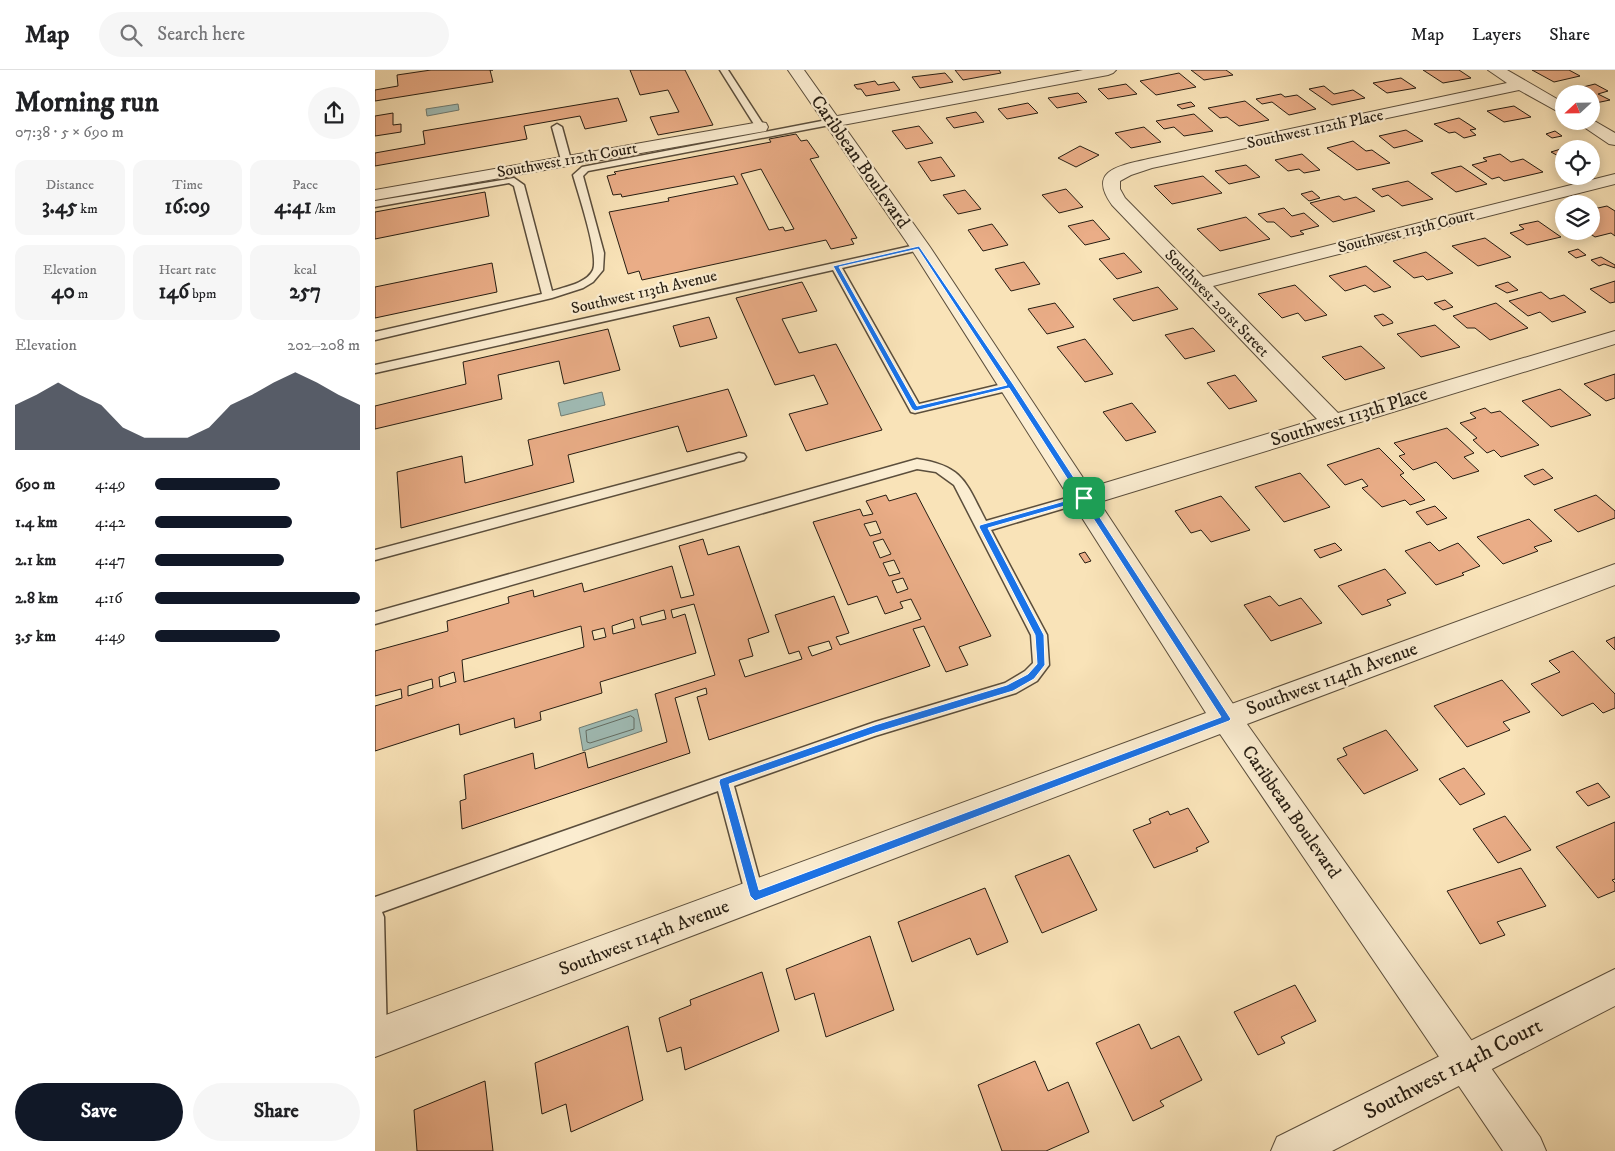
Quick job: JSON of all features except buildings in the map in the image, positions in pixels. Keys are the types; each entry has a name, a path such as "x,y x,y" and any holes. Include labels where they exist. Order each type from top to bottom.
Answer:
{"street":[{"name":"Caribbean Boulevard","path":"796,70 919,247 1226,719 1526,1151"},
{"path":"832,122 1108,70"},
{"path":"1496,70 1555,105"},
{"name":"Southwest 112th Place","path":"1111,179 1125,171 1148,164 1522,85"},
{"name":"Southwest 112th Court","path":"375,195 760,127"},
{"path":"1598,130 1615,140"},
{"name":"Southwest 201st Street","path":"1111,179 1111,190 1118,201 1333,422"},
{"name":"Southwest 113th Court","path":"1198,284 1615,179"},
{"name":"Southwest 113th Place","path":"1084,498 1615,337"},
{"name":"Southwest 114th Avenue","path":"376,1038 1615,574"},
{"name":"Southwest 114th Court","path":"1291,1151 1615,987"}],"lane":[{"path":"724,70 760,127"},
{"path":"375,336 548,296 579,286 589,280 598,270 599,253 578,174 585,169 832,122"},
{"path":"557,127 566,160"},
{"path":"375,204 511,180 519,185 548,296"},
{"name":"Southwest 113th Avenue","path":"375,369 919,247"},
{"path":"836,266 915,409 1011,386"},
{"path":"375,555 739,457"},
{"path":"375,618 917,464 935,466 951,473 959,482 1039,635 1041,665 1031,676 1010,688 875,729 375,906"},
{"path":"983,527 1084,498"},
{"path":"724,782 755,896"},
{"path":"375,917 376,1038"}],"water":[{"path":"458,104 459,110 427,116 426,109"},
{"path":"602,392 605,405 561,416 558,403"},
{"path":"637,709 642,731 583,751 579,728"}],"route":[{"path":"1084,498 983,527 1039,635 1041,665 1031,676 1010,688 875,729 724,782 755,896 1226,719 1115,546 1011,386 915,409 836,266 919,247 1011,386 1084,498"}]}
